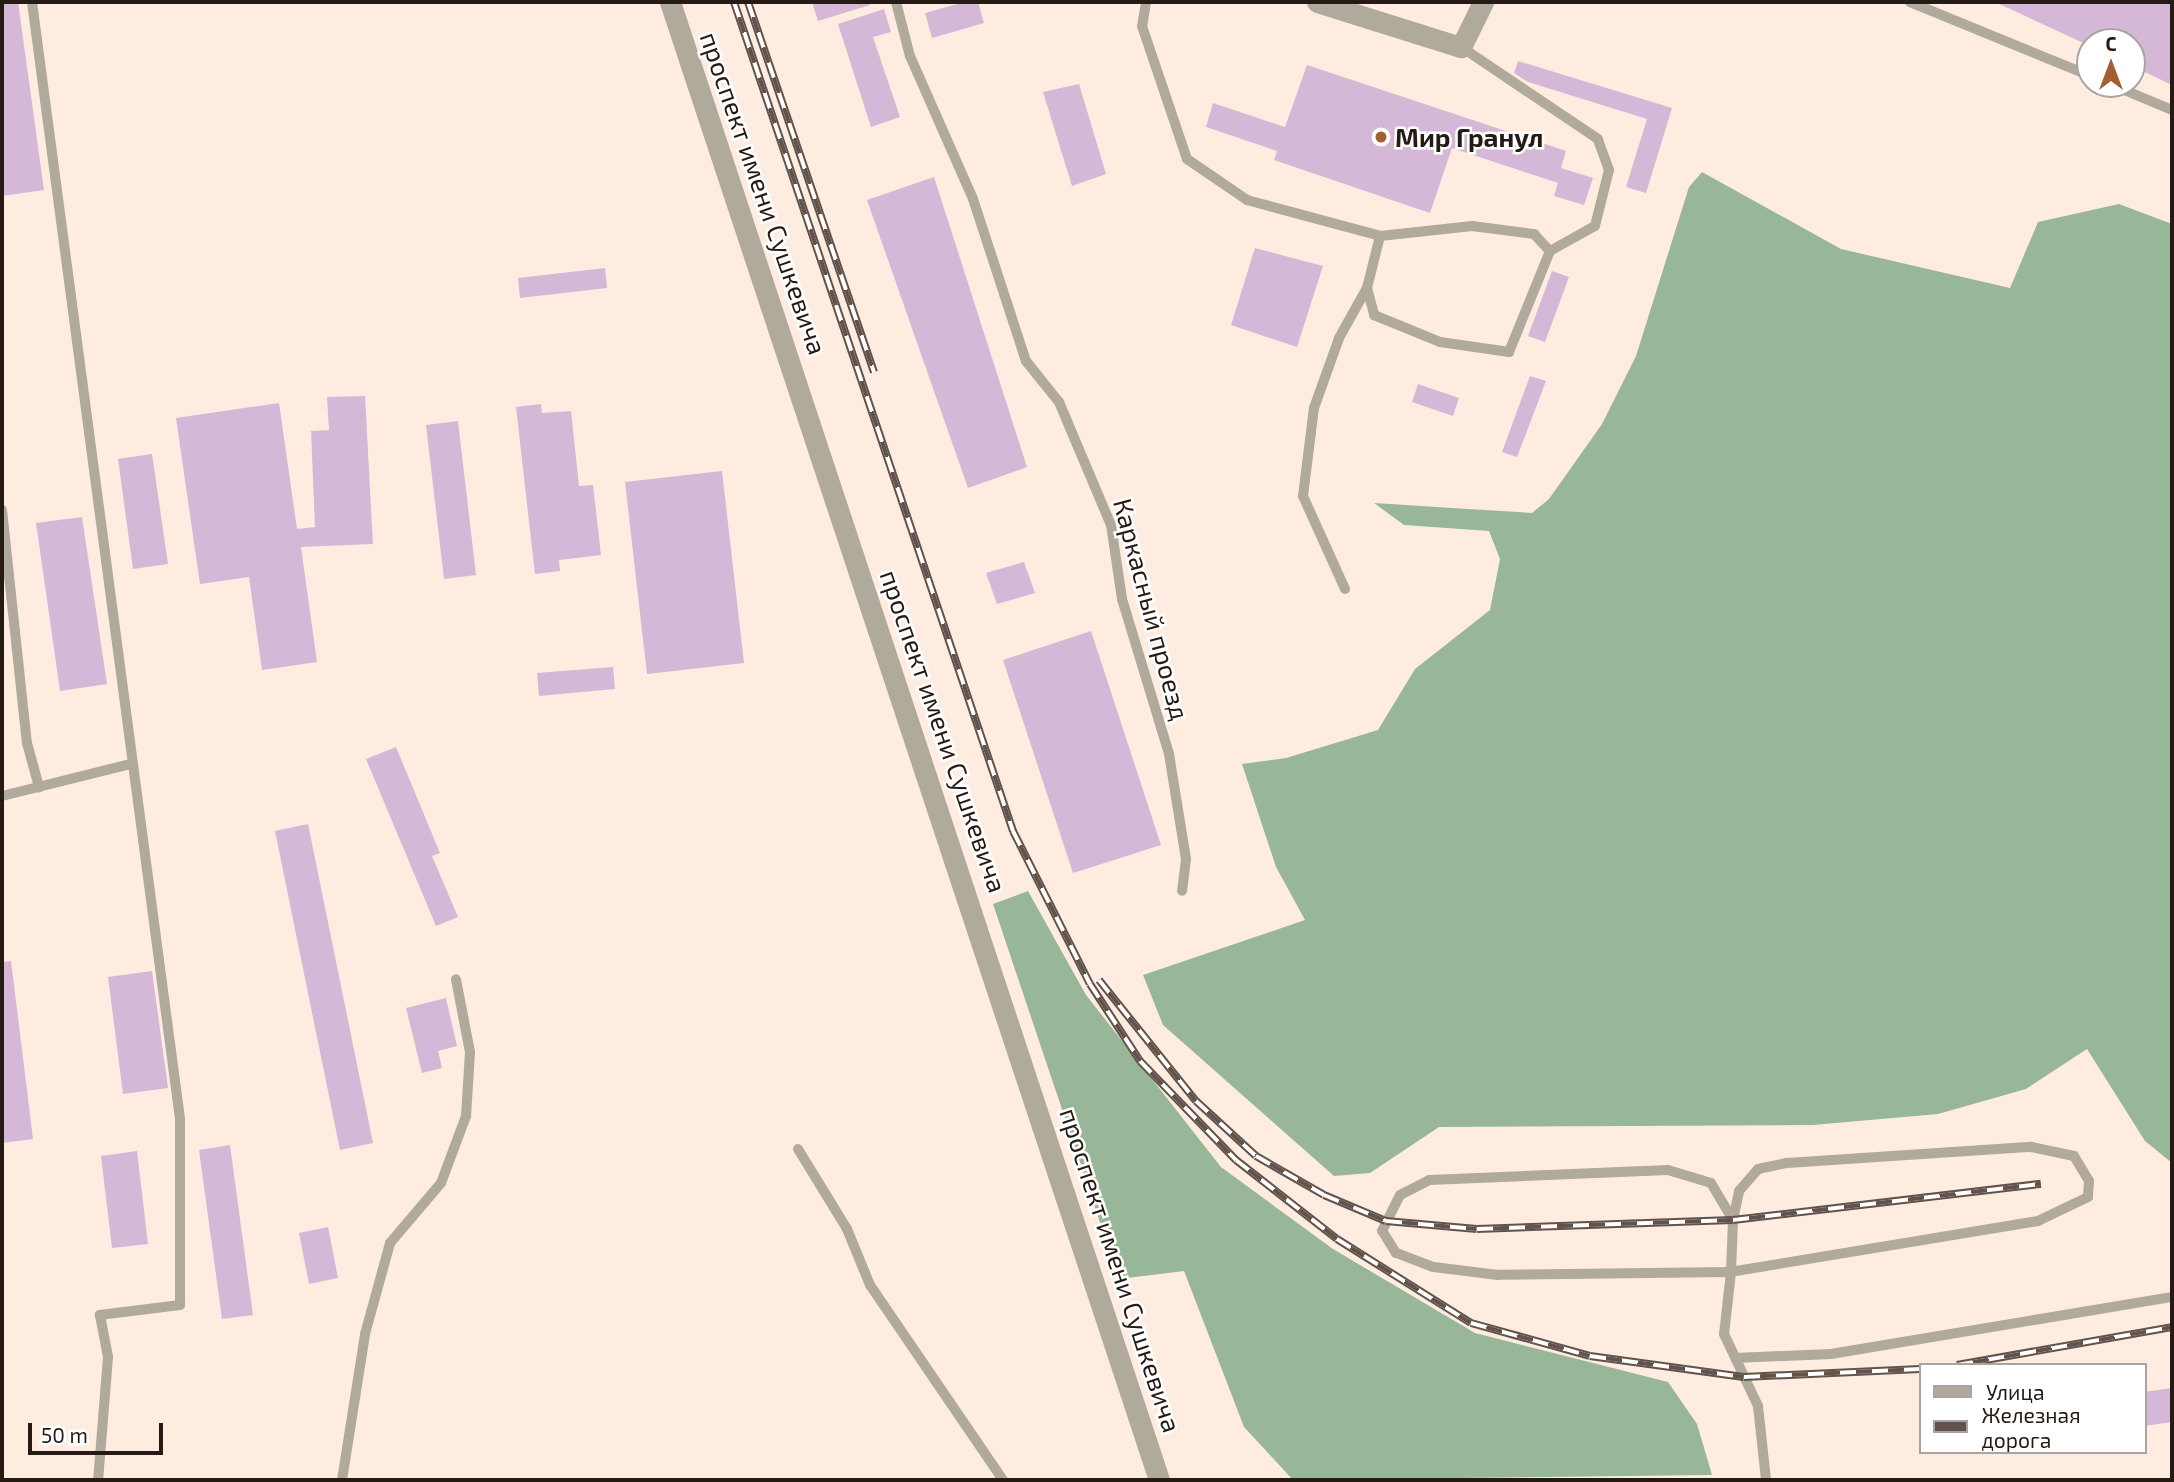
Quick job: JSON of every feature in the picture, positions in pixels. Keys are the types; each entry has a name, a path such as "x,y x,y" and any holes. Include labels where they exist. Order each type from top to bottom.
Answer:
{"street":[{"name":"проспект имени Сушкевича","path":"670,2 1159,1480"},
{"path":"1317,2 1461,47 1483,2"}],"lane":[{"path":"32,2 117,621 130,764 180,1119 180,1305 100,1315 108,1357 98,1480"},
{"name":"Каркасный проезд","path":"896,2 910,55 973,199 1026,361 1059,402 1111,525 1128,624 1168,754 1186,859 1182,891"},
{"path":"1146,2 1142,26 1187,159 1247,200 1380,236 1472,226 1534,234 1550,251"},
{"path":"1910,2 2076,70"},
{"path":"1367,288 1374,315 1440,342 1509,352 1550,251 1595,226 1609,170 1598,139 1461,47"},
{"path":"2143,98 2172,110"},
{"path":"1345,589 1303,496 1314,408 1339,338 1367,288 1380,236"},
{"path":"2,510 27,743 39,787"},
{"path":"2,796 130,764"},
{"path":"341,1480 365,1334 390,1243 441,1183 467,1116 470,1052 456,979"},
{"path":"1733,1220 1711,1184 1668,1170 1429,1180 1400,1195 1382,1231 1396,1252 1433,1267 1498,1275 1731,1272 2038,1220 2088,1198 2089,1181 2074,1156 2031,1147 1787,1163 1758,1169 1739,1191 1733,1220 1731,1272 1724,1334 1758,1406 1766,1480"},
{"path":"798,1149 847,1229 870,1285 1003,1480"},
{"path":"1735,1358 1831,1354 2172,1297"}],"green space":[{"path":"1702,172 1841,249 2010,288 2038,222 2119,204 2172,224 2172,1163 2145,1141 2087,1049 2026,1089 1938,1114 1813,1125 1439,1127 1370,1173 1334,1176 1163,1025 1143,975 1305,920 1276,867 1242,764 1286,758 1378,730 1415,669 1490,610 1500,559 1489,531 1404,525 1374,503 1532,513 1549,499 1602,424 1636,356 1689,187"},
{"path":"1028,891 1086,995 1221,1167 1333,1249 1475,1333 1668,1382 1697,1424 1712,1475 1293,1480 1244,1427 1184,1271 1119,1279 993,904"}],"building":[{"path":"2,2 18,2 44,190 2,196"},
{"path":"812,2 869,2 870,5 818,21"},
{"path":"965,2 978,2 984,23 932,38 925,13"},
{"path":"1995,2 2172,2 2172,85 2146,73 2146,28 2076,28 2076,40"},
{"path":"884,9 891,32 873,37 900,117 871,127 838,24"},
{"path":"1518,61 1672,108 1646,193 1626,187 1647,119 1528,82 1514,73"},
{"name":"Мир Гранул","path":"1307,65 1566,151 1561,168 1593,178 1584,205 1554,196 1558,183 1452,148 1430,213 1274,160 1277,151 1206,127 1213,103 1285,127"},
{"path":"1079,84 1106,174 1072,186 1043,92"},
{"path":"934,177 1027,467 968,488 867,200"},
{"path":"1255,248 1323,266 1297,347 1231,325"},
{"path":"605,268 607,288 520,298 518,278"},
{"path":"1552,271 1569,277 1545,342 1528,336"},
{"path":"1530,376 1546,381 1517,457 1502,452"},
{"path":"1418,384 1459,398 1453,416 1412,402"},
{"path":"365,396 373,544 301,547 317,662 262,670 249,577 200,584 176,418 279,403 297,529 315,527 311,431 329,430 327,397"},
{"path":"541,404 542,413 571,411 579,486 593,485 601,555 559,560 560,571 535,574 516,407"},
{"path":"458,421 476,575 444,579 426,425"},
{"path":"152,454 168,564 133,569 118,459"},
{"path":"722,471 744,663 647,674 625,482"},
{"path":"82,517 107,684 60,691 36,523"},
{"path":"1024,562 1035,593 997,604 986,573"},
{"path":"1091,631 1161,845 1073,873 1003,660"},
{"path":"613,667 615,689 539,696 537,673"},
{"path":"396,747 440,853 432,856 458,917 436,926 366,759"},
{"path":"308,824 373,1143 340,1150 275,831"},
{"path":"11,961 33,1139 2,1143 2,962"},
{"path":"152,971 168,1088 123,1094 108,977"},
{"path":"446,998 457,1046 438,1051 442,1068 422,1073 406,1008"},
{"path":"230,1145 253,1315 222,1319 199,1150"},
{"path":"137,1151 148,1244 112,1248 101,1156"},
{"path":"328,1227 338,1278 309,1284 299,1233"},
{"path":"2172,1388 2172,1422 2146,1426 2146,1392"}],"railway":[{"path":"734,2 1013,831 1090,984 1140,1061 1236,1160 1337,1239 1471,1323 1590,1356 1744,1377 1918,1369"},
{"path":"748,2 874,372"},
{"path":"1099,980 1196,1101 1256,1156 1324,1195 1386,1221 1477,1229 1733,1220 2041,1184"},
{"path":"1968,1363 2172,1327"}],"place":[{"name":"Мир Гранул","path":"1381,137"}]}
